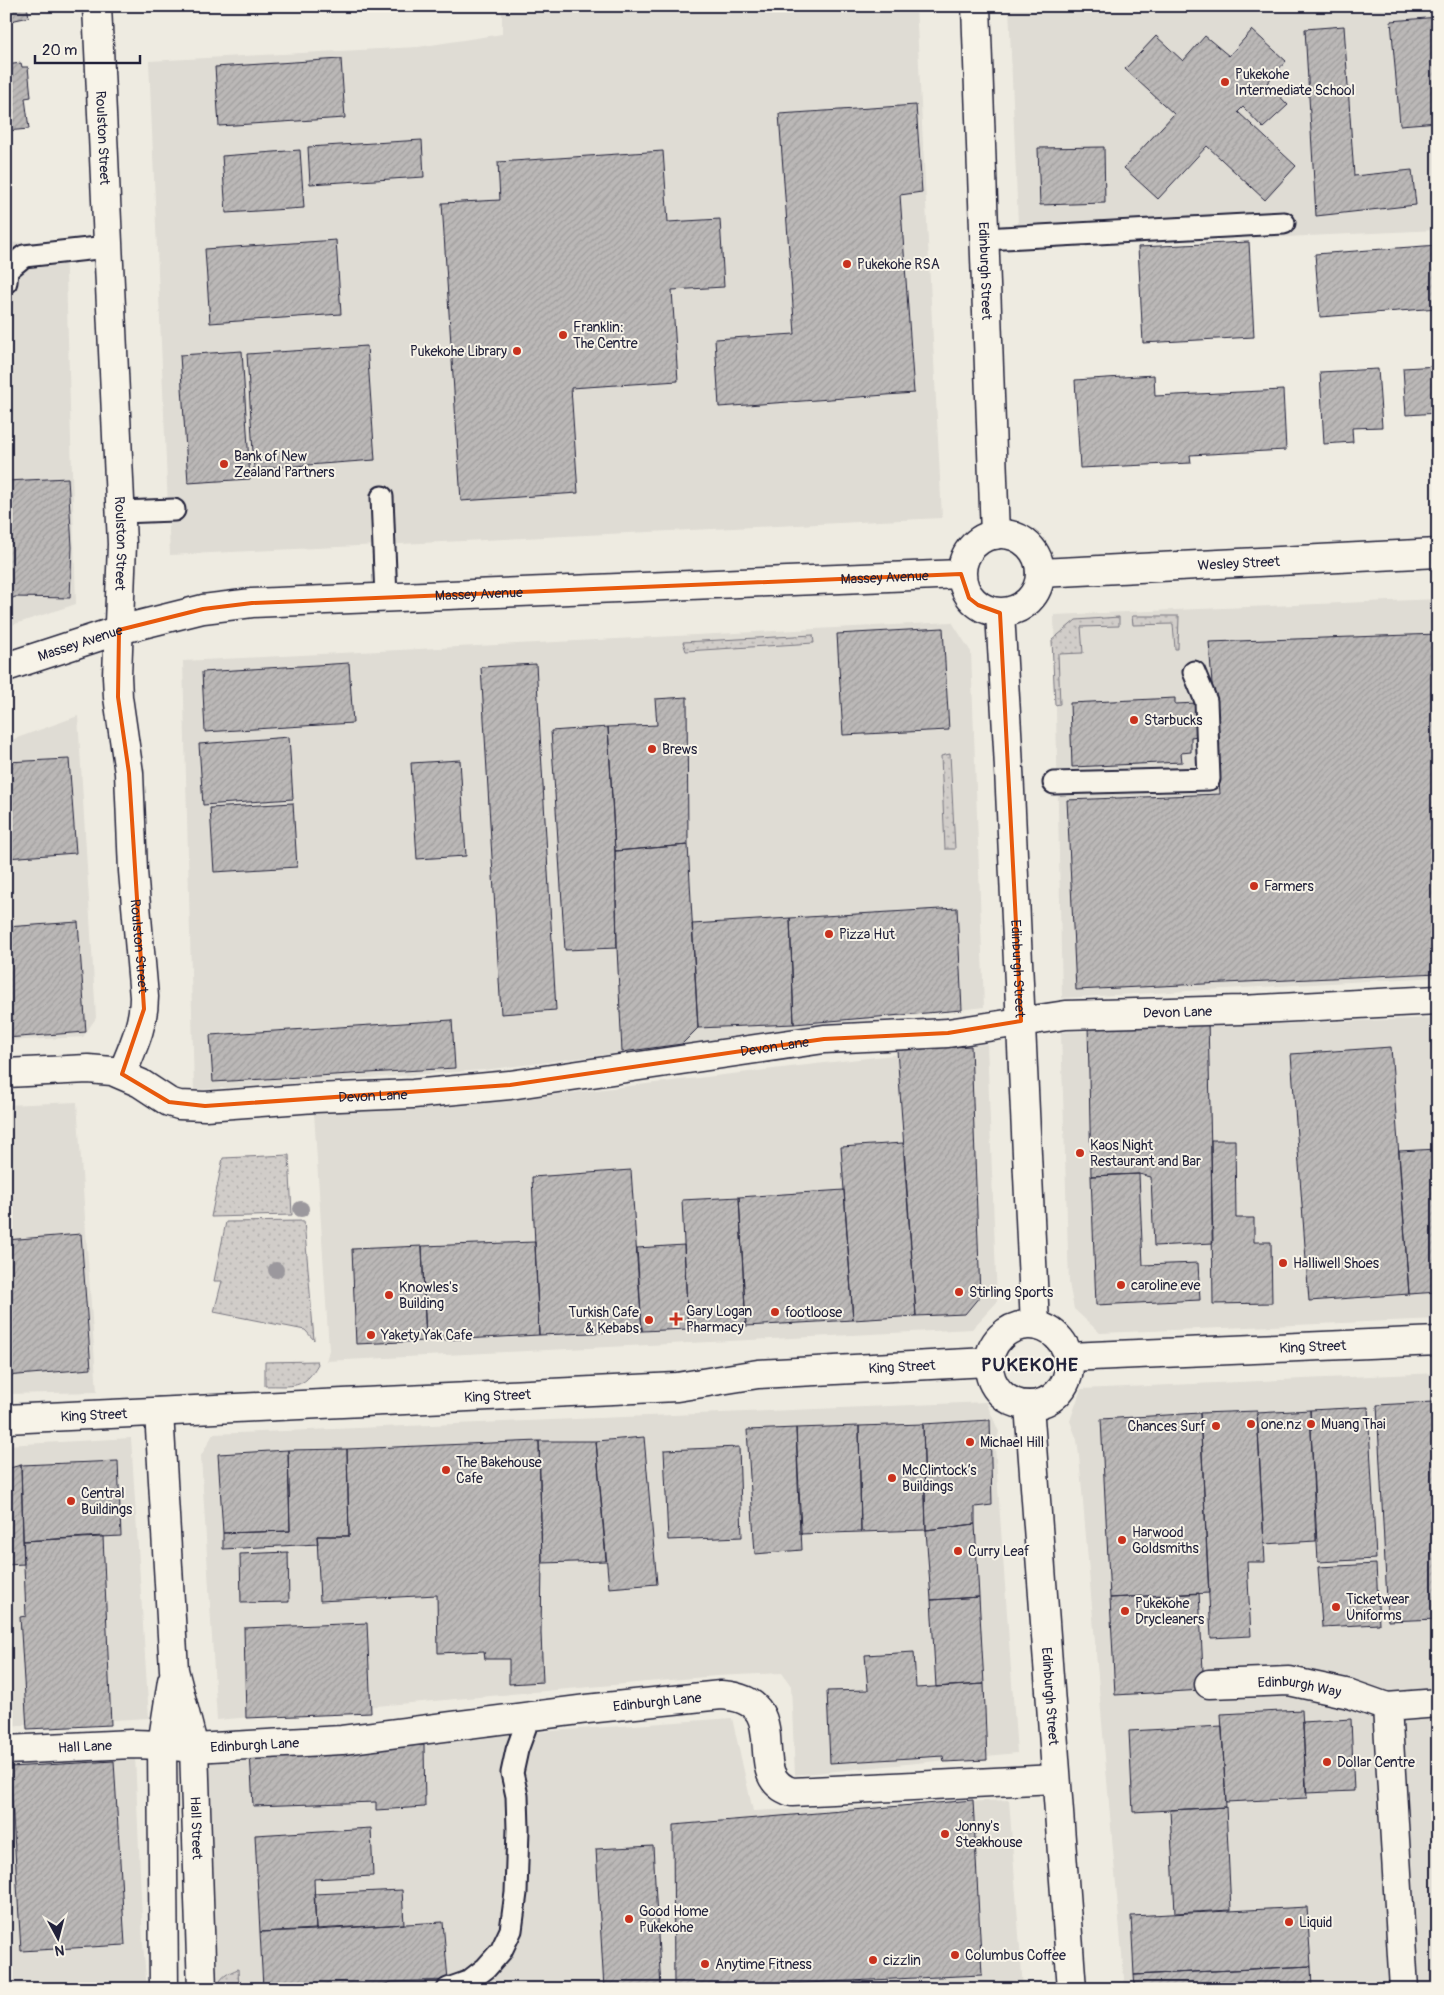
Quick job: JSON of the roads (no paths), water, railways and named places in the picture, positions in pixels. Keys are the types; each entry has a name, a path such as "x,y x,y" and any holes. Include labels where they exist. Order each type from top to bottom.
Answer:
{"street":[{"name":"Roulston Street","path":"96,6 121,512 122,575 117,690 129,774 133,871 144,1003 140,1030 122,1074"},
{"name":"Edinburgh Street","path":"976,6 995,534"},
{"path":"995,534 1014,536 1030,547 1035,555 1040,573 1039,582 1031,598 1017,609 1000,613 988,610 969,598 961,574 965,557 970,549 985,537 995,534"},
{"name":"Wesley Street","path":"1040,573 1438,553"},
{"name":"Massey Avenue","path":"6,667 119,630 190,612 232,606 961,574"},
{"name":"Edinburgh Street","path":"1000,613 1035,1325"},
{"name":"Devon Lane","path":"122,1074 169,1102 179,1105 205,1106 314,1098 413,1094 510,1085 824,1039 948,1034 1066,1015 1240,1010 1438,1000"},
{"path":"6,1073 88,1069 112,1071 122,1074"},
{"path":"1035,1325 1051,1332 1059,1339 1068,1357 1068,1370 1064,1383 1056,1394 1039,1404 1015,1403 998,1390 992,1381 988,1362 992,1348 999,1338 1008,1331 1020,1326 1035,1325"},
{"name":"King Street","path":"1068,1357 1438,1341"},
{"name":"King Street","path":"6,1419 677,1387 758,1374 988,1362"},
{"name":"Edinburgh Street","path":"1029,1405 1055,1779 1072,1989"},
{"name":"Hall Street","path":"158,1412 174,1670 194,1748 202,1989"},
{"name":"Hall Street","path":"164,1989 162,1745 174,1670"},
{"name":"Edinburgh Way","path":"1209,1684 1289,1681 1350,1694 1387,1707"},
{"name":"Edinburgh Lane","path":"162,1745 194,1748 362,1738 529,1716 721,1695 740,1698 757,1709 766,1727 768,1766 771,1777 783,1789 792,1792 1055,1779"},
{"path":"1404,1989 1387,1707 1438,1704"},
{"name":"Hall Lane","path":"6,1750 132,1744 162,1745"}],"lane":[{"path":"984,239 1284,223"},
{"path":"6,282 7,270 24,256 107,247"},
{"path":"382,497 386,598"},
{"path":"121,512 174,510"},
{"path":"1054,783 1209,779 1206,701 1194,672"},
{"path":"448,1989 468,1982 486,1968 501,1951 512,1930 516,1892 518,1829 517,1796 512,1773 517,1750 529,1716"}],"place":[{"name":"Pukekohe Intermediate School","path":"1225,82"},
{"name":"Pukekohe RSA","path":"847,264"},
{"name":"Franklin: The Centre","path":"563,335"},
{"name":"Pukekohe Library","path":"517,351"},
{"name":"Bank of New Zealand Partners","path":"224,464"},
{"name":"Starbucks","path":"1134,720"},
{"name":"Brews","path":"652,749"},
{"name":"Farmers","path":"1254,886"},
{"name":"Pizza Hut","path":"829,934"},
{"name":"Kaos Night Restaurant and Bar","path":"1080,1153"},
{"name":"Halliwell Shoes","path":"1283,1263"},
{"name":"caroline eve","path":"1121,1285"},
{"name":"Stirling Sports","path":"959,1292"},
{"name":"Knowles's Building","path":"389,1295"},
{"name":"footloose","path":"775,1312"},
{"name":"Gary Logan Pharmacy","path":"676,1319"},
{"name":"Turkish Cafe & Kebabs","path":"649,1320"},
{"name":"Yakety Yak Cafe","path":"371,1335"},
{"name":"one.nz","path":"1251,1424"},
{"name":"Muang Thai","path":"1311,1424"},
{"name":"Chances Surf","path":"1216,1426"},
{"name":"Michael Hill","path":"970,1442"},
{"name":"The Bakehouse Cafe","path":"446,1470"},
{"name":"McClintock’s Buildings","path":"892,1478"},
{"name":"Central Buildings","path":"71,1501"},
{"name":"Harwood Goldsmiths","path":"1122,1540"},
{"name":"Curry Leaf","path":"958,1551"},
{"name":"Ticketwear Uniforms","path":"1336,1607"},
{"name":"Pukekohe Drycleaners","path":"1125,1611"},
{"name":"Dollar Centre","path":"1327,1762"},
{"name":"Jonny's Steakhouse","path":"945,1834"},
{"name":"Good Home Pukekohe","path":"629,1919"},
{"name":"Liquid","path":"1289,1922"},
{"name":"Columbus Coffee","path":"955,1955"},
{"name":"cizzlin","path":"873,1960"},
{"name":"Anytime Fitness","path":"705,1964"}],"district":[{"name":"PUKEKOHE","path":"1030,1364"}]}
